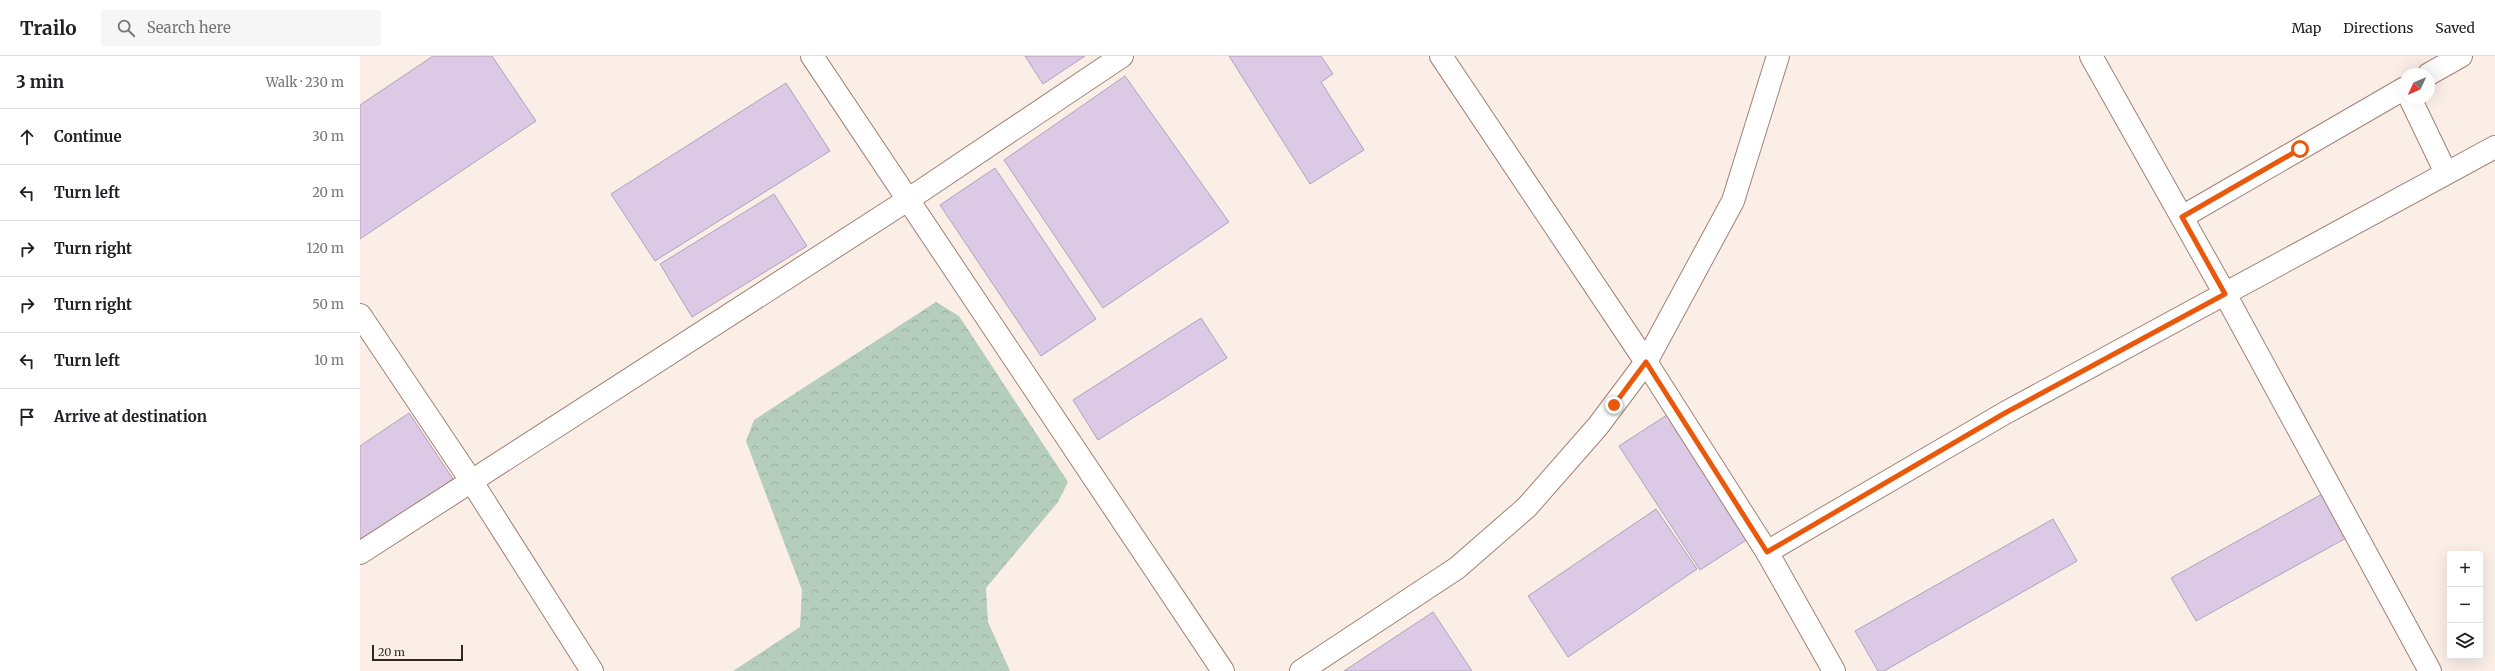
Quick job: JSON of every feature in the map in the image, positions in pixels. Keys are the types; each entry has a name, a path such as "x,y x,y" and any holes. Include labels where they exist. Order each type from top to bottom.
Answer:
{"street":[{"path":"812,56 1223,671"},
{"path":"360,553 909,199 1122,56"},
{"path":"1441,56 1646,362 1767,552 1834,671"},
{"path":"1301,671 1457,568 1527,507 1598,426 1646,362 1733,201 1778,56"},
{"path":"2091,56 2225,294 2430,671"},
{"path":"2435,71 2461,56"},
{"path":"2182,217 2399,91"},
{"path":"2413,104 2446,173"},
{"path":"1767,552 2005,413 2495,147"},
{"path":"360,315 472,482 592,671"}],"green space":[{"path":"936,302 959,316 1068,482 1058,502 986,588 988,622 1010,671 733,671 800,627 802,590 746,441 754,420"}],"building":[{"path":"433,56 492,56 536,121 360,239 360,105"},
{"path":"1025,56 1085,56 1043,84"},
{"path":"1229,56 1321,56 1333,74 1321,82 1364,150 1310,184"},
{"path":"1125,76 1229,222 1103,308 1004,160"},
{"path":"786,83 830,151 655,261 611,194"},
{"path":"995,168 1096,319 1041,356 940,205"},
{"path":"774,194 807,246 692,317 660,264"},
{"path":"1201,318 1227,358 1098,440 1073,400"},
{"path":"409,413 453,479 360,541 360,446"},
{"path":"1670,413 1751,537 1700,570 1619,446"},
{"path":"2324,493 2348,537 2196,621 2171,578"},
{"path":"1656,509 1697,569 1568,657 1528,596"},
{"path":"2053,519 2077,561 1884,671 1878,671 1855,631"},
{"path":"1433,612 1472,671 1344,671"}],"route":[{"path":"1614,405 1646,362 1767,552 2005,413 2225,294 2182,217 2300,149"}]}
